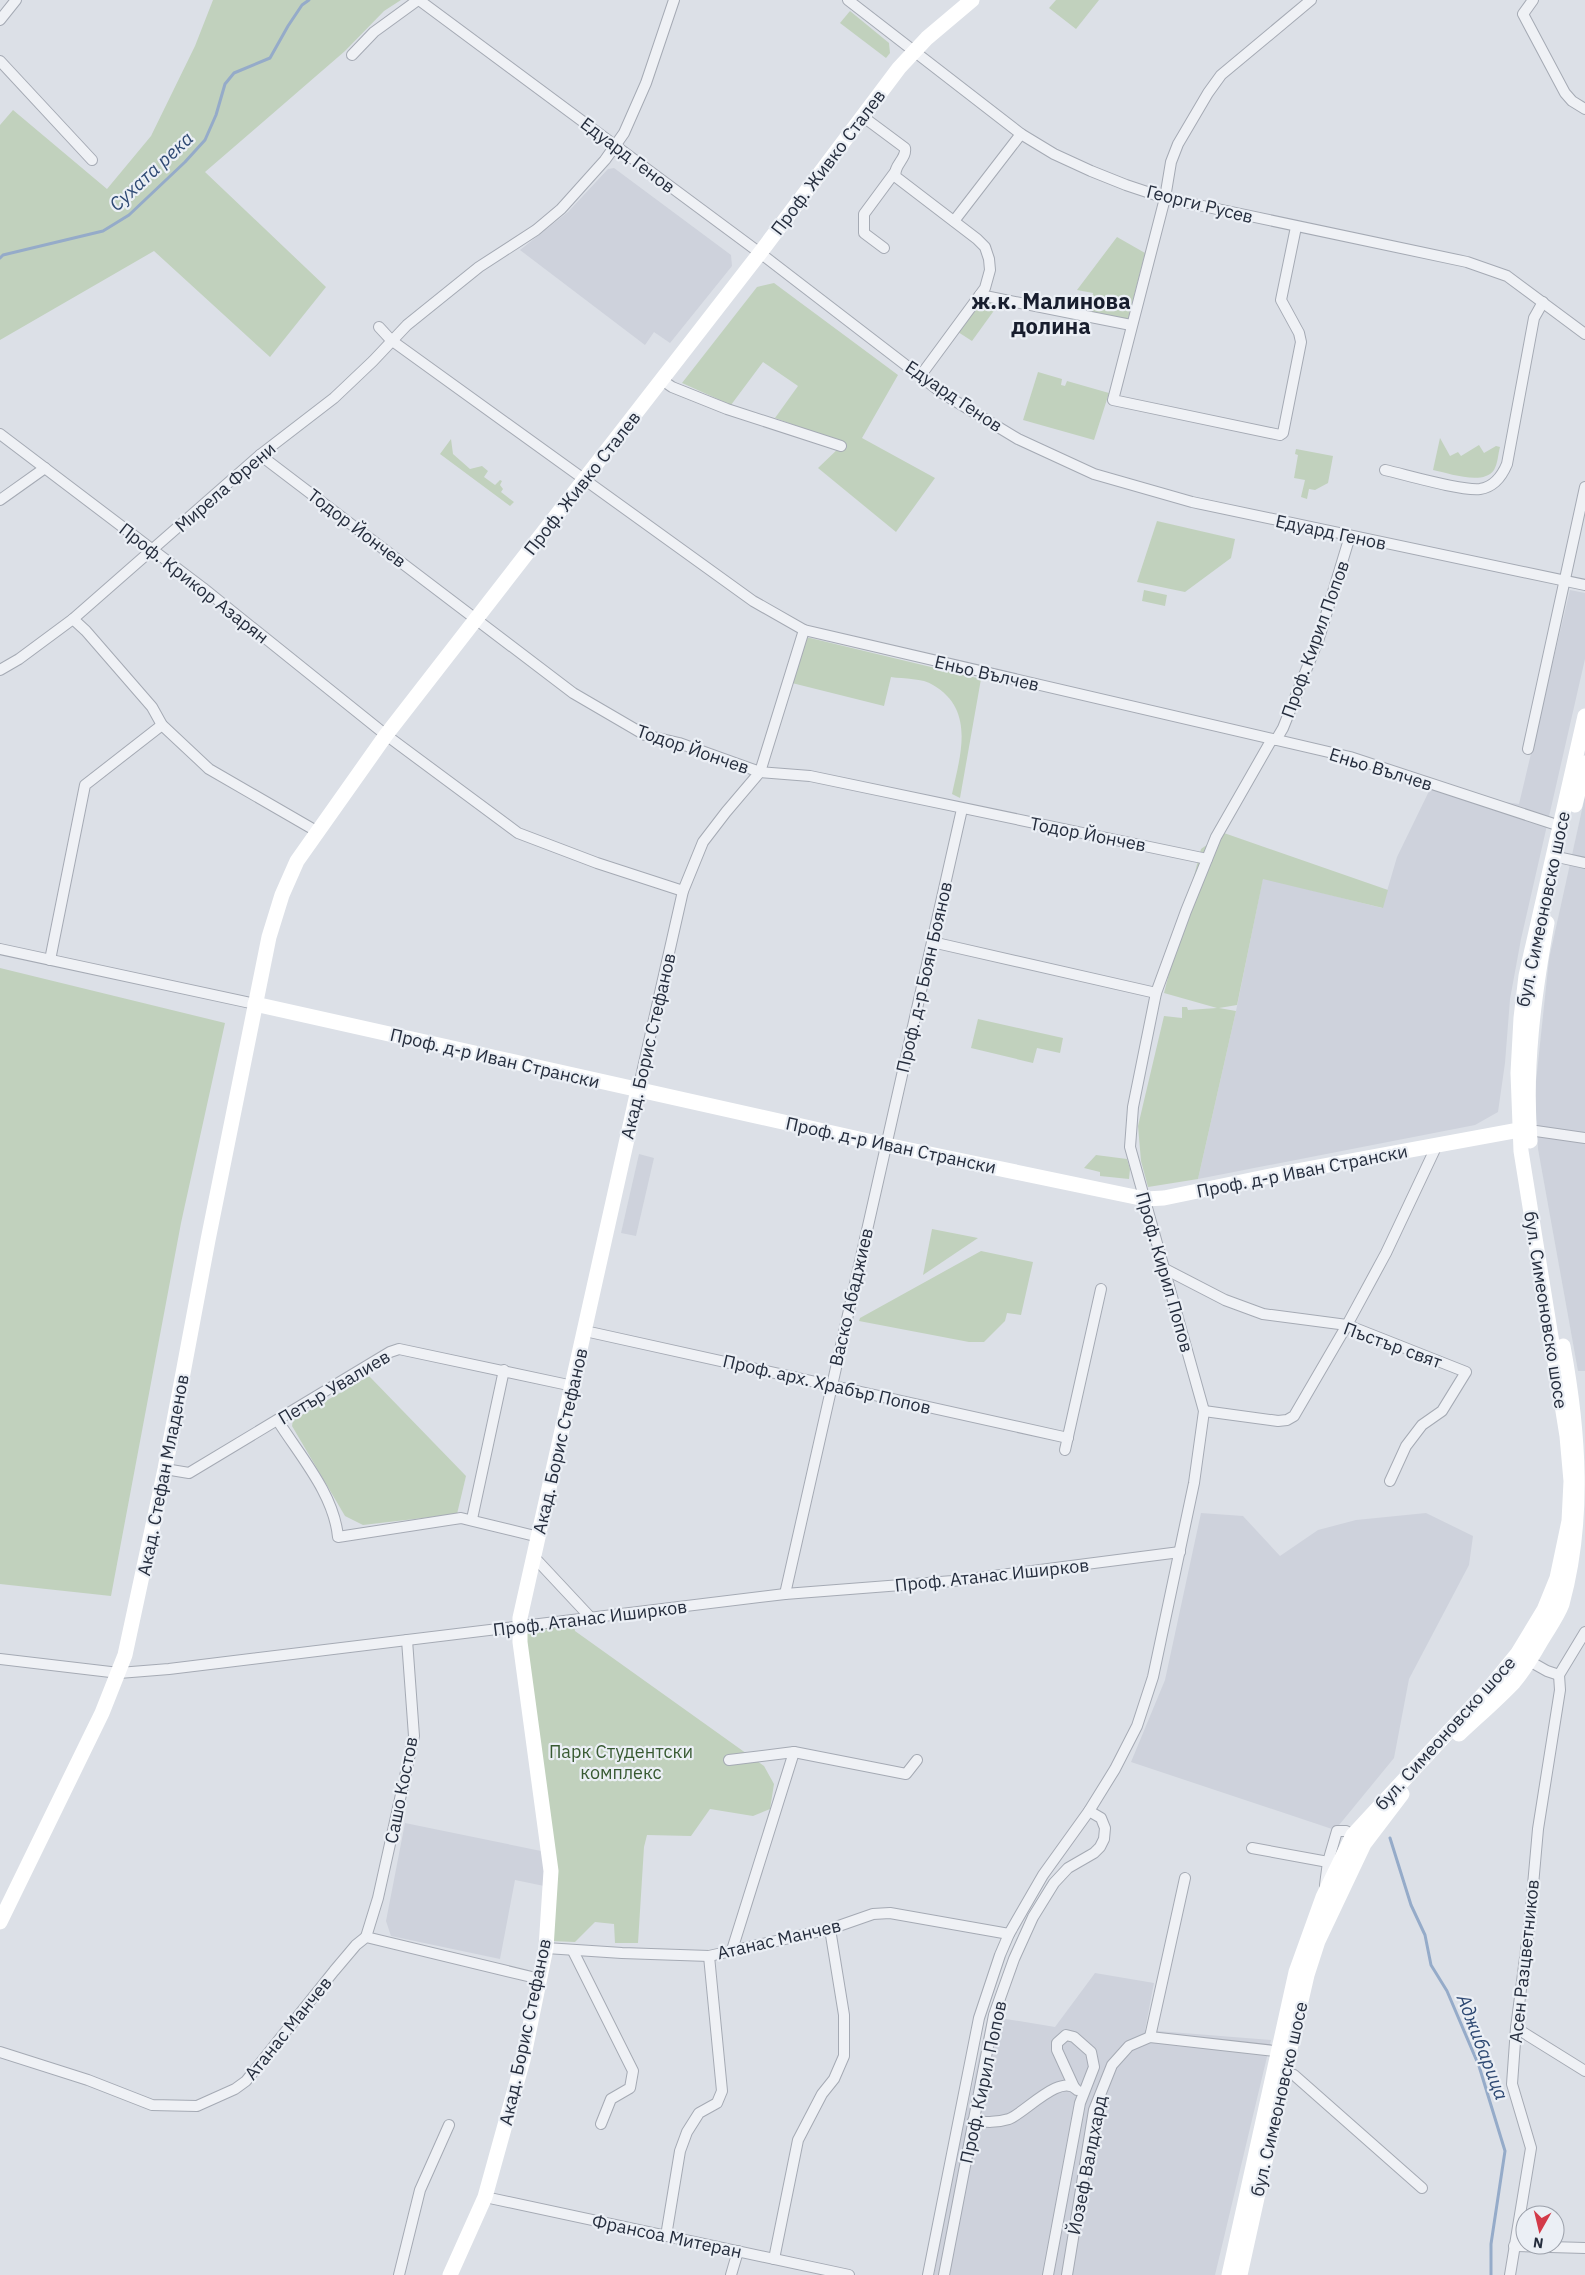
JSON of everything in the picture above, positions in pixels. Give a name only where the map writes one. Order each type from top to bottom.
[{"type":"street","points":[[0,20],[16,0]]},
{"type":"street","points":[[352,54],[374,32],[419,0]]},
{"type":"street","name":"Едуард Генов","points":[[419,0],[760,253],[964,408],[1018,439],[1094,474],[1192,502],[1585,585]]},
{"type":"street","points":[[616,146],[624,133],[646,83],[674,0]]},
{"type":"street","name":"Георги Русев","points":[[848,0],[1021,134],[1054,154],[1091,171],[1126,186],[1165,198],[1467,262],[1507,276],[1585,334]]},
{"type":"street","name":"Проф. Живко Сталев","points":[[255,1004],[269,937],[282,895],[297,861],[386,735],[760,253],[862,116],[914,52],[972,0]]},
{"type":"street","points":[[1533,0],[1523,14],[1565,93],[1572,101],[1585,109]]},
{"type":"street","points":[[1296,227],[1281,300],[1299,333],[1301,342],[1283,433],[1280,435],[1113,400],[1131,324],[1165,198],[1171,162],[1178,144],[1213,84],[1221,74],[1308,1]]},
{"type":"street","points":[[0,61],[92,160]]},
{"type":"street","points":[[862,116],[905,148],[905,153],[895,172],[864,214],[864,233],[884,248]]},
{"type":"street","points":[[954,221],[1021,134]]},
{"type":"street","name":"Мирела Френи","points":[[0,670],[19,660],[73,619],[260,455],[334,398],[373,361],[407,324],[479,267],[536,230],[561,209],[616,146]]},
{"type":"street","points":[[895,172],[896,177],[985,247],[990,270],[985,288],[921,375]]},
{"type":"street","points":[[980,295],[1131,324]]},
{"type":"street","points":[[1385,470],[1466,488],[1480,489],[1493,484],[1502,476],[1507,464],[1534,318],[1543,302]]},
{"type":"street","name":"Еньо Вълчев","points":[[379,327],[391,340],[584,480],[754,601],[804,630],[1350,757],[1560,826]]},
{"type":"street","points":[[662,380],[672,387],[727,409],[841,446]]},
{"type":"street","name":"Проф. Крикор Азарян","points":[[0,434],[152,549],[386,735],[518,833],[596,863],[683,891]]},
{"type":"street","name":"Тодор Йончев","points":[[260,455],[477,618],[573,693],[645,736],[679,743],[760,772],[810,776],[1207,859]]},
{"type":"street","points":[[0,500],[45,468]]},
{"type":"street","points":[[1528,749],[1585,487]]},
{"type":"street","name":"Проф. Кирил Попов","points":[[928,2275],[979,2018],[1009,1934],[1043,1875],[1115,1769],[1137,1726],[1153,1677],[1194,1483],[1204,1411],[1130,1147],[1133,1107],[1156,993],[1222,823],[1274,739],[1283,728],[1319,638],[1350,536]]},
{"type":"street","points":[[73,619],[86,630],[152,707],[162,724],[209,769],[318,832]]},
{"type":"street","name":"Акад. Борис Стефанов","points":[[450,2275],[485,2197],[523,2060],[546,1948],[551,1871],[520,1642],[520,1627],[534,1557],[683,891],[704,842],[726,812],[760,772],[804,630]]},
{"type":"street","name":"бул. Симеоновско шосе","points":[[1240,2275],[1283,2052],[1296,1972],[1323,1897],[1358,1839],[1409,1785],[1514,1681],[1523,1657],[1556,1616],[1570,1582],[1582,1517],[1583,1479],[1579,1434],[1524,1130],[1534,1000],[1557,857],[1560,826],[1585,716]]},
{"type":"street","points":[[50,960],[85,785],[162,724]]},
{"type":"street","name":"бул. Симеоновско шосе","points":[[1557,857],[1585,763]]},
{"type":"street","name":"Проф. д-р Боян Боянов","points":[[886,1145],[962,809]]},
{"type":"street","points":[[1557,857],[1585,862]]},
{"type":"street","points":[[932,942],[1156,993]]},
{"type":"street","points":[[0,950],[255,1004]]},
{"type":"street","name":"Проф. д-р Иван Странски","points":[[255,1004],[886,1145],[1144,1198],[1164,1198],[1280,1174],[1524,1130]]},
{"type":"street","name":"Акад. Стефан Младенов","points":[[0,1922],[102,1713],[125,1655],[166,1469],[208,1240],[255,1004]]},
{"type":"street","points":[[1524,1130],[1585,1138]]},
{"type":"street","name":"Васко Абаджиев","points":[[785,1594],[830,1385],[886,1145]]},
{"type":"street","points":[[1204,1411],[1287,1420],[1300,1408],[1386,1253],[1437,1145]]},
{"type":"street","name":"Пъстър свят","points":[[1165,1269],[1225,1300],[1263,1314],[1347,1325],[1466,1372],[1442,1411],[1422,1425],[1406,1446],[1390,1481]]},
{"type":"street","points":[[1065,1450],[1101,1289]]},
{"type":"street","name":"Проф. арх. Храбър Попов","points":[[585,1331],[1068,1438]]},
{"type":"street","name":"Петър Увалиев","points":[[166,1469],[189,1472],[390,1352],[399,1349],[573,1386]]},
{"type":"street","points":[[472,1519],[504,1370]]},
{"type":"street","points":[[278,1420],[319,1484],[337,1523],[338,1537],[461,1518],[472,1519],[539,1537]]},
{"type":"street","name":"Проф. Атанас Иширков","points":[[0,1659],[119,1673],[520,1627],[785,1594],[953,1581],[1180,1552]]},
{"type":"street","points":[[534,1557],[591,1618]]},
{"type":"street","name":"Асен Разцветников","points":[[1510,2275],[1531,2148],[1512,2084],[1516,2028],[1538,1829],[1560,1690],[1559,1675],[1585,1632]]},
{"type":"street","name":"Сашо Костов","points":[[366,1937],[380,1889],[414,1736],[407,1640]]},
{"type":"street","points":[[1523,1657],[1547,1671],[1559,1675]]},
{"type":"street","points":[[729,1760],[794,1752],[906,1774],[917,1760]]},
{"type":"street","points":[[732,1950],[794,1752]]},
{"type":"street","name":"Проф. Кирил Попов","points":[[944,2275],[994,2015],[1014,1959],[1033,1917],[1058,1879],[1068,1868],[1094,1853],[1100,1847],[1104,1838],[1105,1828],[1101,1818],[1088,1811]]},
{"type":"street","name":"бул. Симеоновско шосе","points":[[1323,1897],[1328,1862],[1337,1831],[1346,1831],[1358,1839]]},
{"type":"street","name":"бул. Симеоновско шосе","points":[[1283,2052],[1318,1941],[1358,1839]]},
{"type":"street","points":[[1252,1848],[1328,1862]]},
{"type":"street","points":[[1185,1878],[1150,2037],[1283,2052]]},
{"type":"street","name":"Атанас Манчев","points":[[546,1948],[573,1951],[709,1956],[830,1929],[873,1914],[890,1913],[1009,1934]]},
{"type":"street","points":[[774,2259],[785,2195],[798,2140],[822,2094],[834,2079],[844,2056],[844,2014],[830,1929]]},
{"type":"street","points":[[366,1937],[540,1979]]},
{"type":"street","name":"Атанас Манчев","points":[[0,2052],[88,2080],[152,2105],[197,2106],[235,2089],[246,2081],[334,1971],[356,1945],[366,1937]]},
{"type":"street","points":[[573,1951],[633,2072],[630,2088],[611,2099],[601,2124]]},
{"type":"street","points":[[666,2236],[680,2151],[687,2132],[699,2113],[717,2103],[722,2091],[709,1956]]},
{"type":"street","points":[[1516,2028],[1585,2071]]},
{"type":"street","points":[[1048,2275],[1080,2103],[1094,2067],[1091,2052],[1074,2037],[1066,2036],[1059,2039],[1057,2050],[1079,2095],[1080,2103]]},
{"type":"street","name":"Йозеф Валдхард","points":[[1067,2275],[1093,2119],[1100,2094],[1112,2065],[1129,2046],[1150,2037]]},
{"type":"street","points":[[1279,2072],[1294,2075],[1422,2188]]},
{"type":"street","name":"бул. Симеоновско шосе","points":[[1229,2275],[1279,2072]]},
{"type":"street","points":[[973,2121],[995,2123],[1011,2118],[1058,2086],[1063,2084],[1074,2087]]},
{"type":"street","points":[[399,2275],[420,2190],[449,2125]]},
{"type":"street","name":"Франсоа Митеран","points":[[485,2197],[849,2275]]},
{"type":"street","points":[[1514,2246],[1585,2248]]},
{"type":"street","points":[[731,2275],[738,2251]]},
{"type":"shaded area","points":[[614,168],[731,255],[732,266],[670,343],[654,332],[645,345],[520,250],[568,212],[608,169]]},
{"type":"shaded area","points":[[1570,590],[1585,593],[1585,659],[1521,939],[1510,999],[1505,1063],[1498,1112],[1475,1125],[1198,1179],[1236,1011],[1263,878],[1382,908],[1397,857],[1432,785],[1469,797],[1519,804]]},
{"type":"shaded area","points":[[1585,796],[1585,1371],[1578,1371],[1538,1149],[1535,1091],[1549,959]]},
{"type":"shaded area","points":[[639,1154],[654,1158],[636,1236],[621,1233]]},
{"type":"shaded area","points":[[1201,1513],[1243,1516],[1280,1556],[1318,1530],[1356,1520],[1426,1513],[1473,1536],[1469,1565],[1409,1679],[1394,1758],[1335,1830],[1131,1762],[1165,1680]]},
{"type":"shaded area","points":[[405,1823],[546,1852],[549,1887],[515,1880],[500,1959],[391,1936],[386,1921]]},
{"type":"shaded area","points":[[1095,1973],[1154,1983],[1145,2030],[1271,2040],[1215,2275],[934,2275],[953,2172],[988,2016],[1055,2027]]},
{"type":"green space","points":[[213,0],[401,0],[384,11],[345,51],[205,172],[326,287],[270,357],[154,251],[0,340],[0,125],[13,110],[107,189],[151,136],[195,46]]},
{"type":"green space","points":[[1056,0],[1099,0],[1076,29],[1049,8]]},
{"type":"green space","points":[[850,11],[889,43],[890,53],[886,58],[840,23]]},
{"type":"green space","points":[[1117,237],[1145,253],[1128,319],[1090,312],[1093,293],[1077,290]]},
{"type":"green space","points":[[774,283],[898,375],[862,438],[935,478],[896,532],[818,468],[841,446],[835,440],[775,418],[798,386],[763,362],[731,405],[682,383],[757,287]]},
{"type":"green space","points":[[980,302],[998,305],[972,341],[958,332]]},
{"type":"green space","points":[[1038,372],[1062,379],[1061,385],[1065,386],[1067,381],[1109,393],[1094,440],[1023,420]]},
{"type":"green space","points":[[1440,438],[1450,456],[1458,452],[1461,456],[1479,445],[1484,453],[1496,446],[1500,447],[1494,470],[1489,475],[1474,478],[1433,470]]},
{"type":"green space","points":[[451,439],[453,454],[470,469],[482,466],[488,471],[484,477],[495,485],[500,480],[502,481],[500,485],[503,489],[501,492],[514,502],[510,506],[440,454]]},
{"type":"green space","points":[[1296,449],[1333,456],[1328,483],[1315,490],[1309,489],[1307,499],[1301,497],[1305,480],[1294,478],[1298,455],[1295,454]]},
{"type":"green space","points":[[1157,521],[1235,539],[1231,558],[1185,592],[1137,582]]},
{"type":"green space","points":[[1144,590],[1167,595],[1165,606],[1142,601]]},
{"type":"green space","points":[[806,637],[981,679],[960,798],[952,794],[961,749],[960,720],[955,707],[946,695],[924,681],[891,677],[884,706],[792,683]]},
{"type":"green space","points":[[1224,833],[1388,890],[1383,908],[1263,879],[1237,1005],[1219,1008],[1236,1011],[1198,1179],[1148,1187],[1141,1161],[1138,1126],[1164,1016],[1182,1018],[1182,1007],[1187,1007],[1188,1010],[1217,1008],[1164,993],[1201,849]]},
{"type":"green space","points":[[0,968],[225,1023],[181,1223],[111,1596],[0,1584]]},
{"type":"green space","points":[[978,1019],[1063,1038],[1060,1053],[1037,1048],[1033,1063],[971,1048]]},
{"type":"green space","points":[[1096,1155],[1127,1159],[1130,1169],[1129,1179],[1100,1176],[1100,1172],[1084,1168]]},
{"type":"green space","points":[[932,1229],[978,1238],[923,1275]]},
{"type":"green space","points":[[981,1251],[1033,1262],[1021,1315],[1007,1313],[1005,1321],[984,1342],[969,1342],[859,1321],[860,1318]]},
{"type":"green space","points":[[369,1376],[466,1476],[457,1514],[363,1525],[345,1516],[292,1426],[293,1420]]},
{"type":"green space","name":"Парк Студентски комплекс","points":[[573,1620],[575,1631],[764,1766],[774,1784],[770,1809],[753,1816],[710,1809],[691,1836],[647,1835],[644,1847],[638,1943],[615,1943],[614,1924],[595,1922],[575,1942],[551,1941],[526,1635],[530,1630]]},
{"type":"waterway","name":"Сухата река","points":[[0,258],[3,255],[103,231],[129,215],[185,162],[205,140],[216,115],[225,84],[234,73],[270,58],[302,5],[309,0]]},
{"type":"waterway","name":"Аджибарица","points":[[1390,1838],[1411,1905],[1425,1935],[1431,1965],[1447,1991],[1479,2066],[1505,2151],[1491,2244],[1491,2275]]},
{"type":"district","name":"ж.к. Малинова долина","points":[[1051,312]]}]
